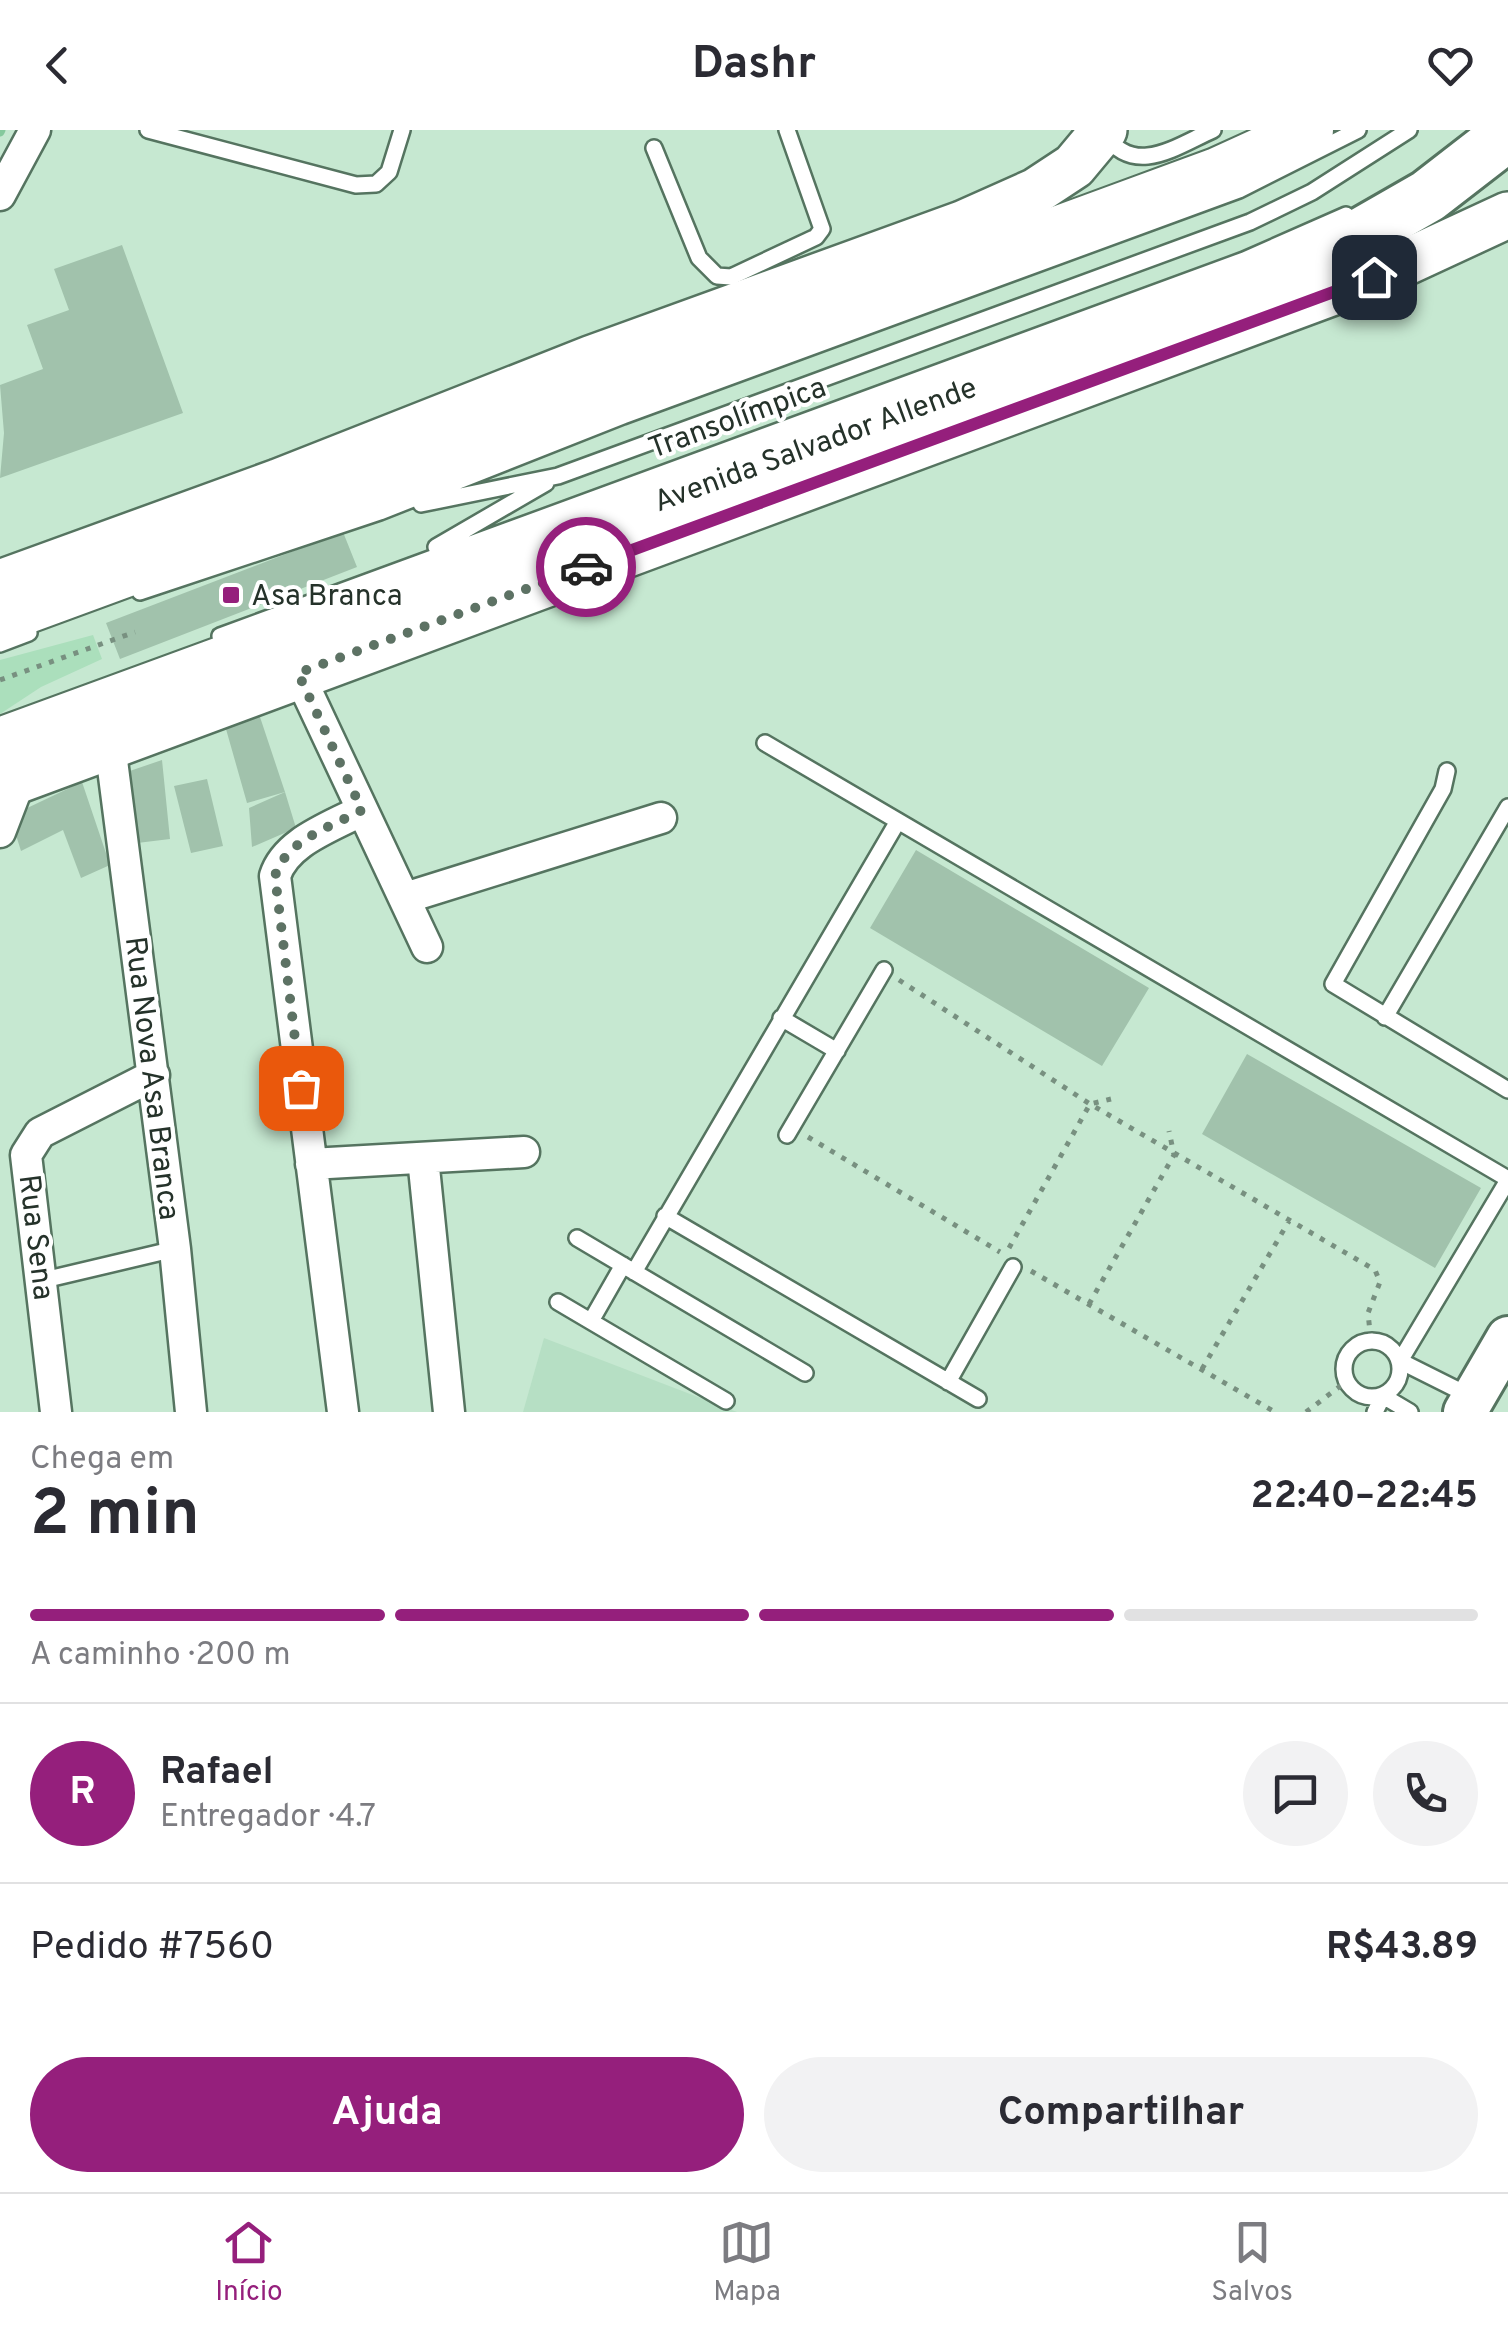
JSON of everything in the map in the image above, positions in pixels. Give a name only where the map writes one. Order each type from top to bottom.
[{"type":"highway","points":[[0,619],[1217,172],[1300,134]]},
{"type":"highway","points":[[1357,223],[1428,196],[1508,134]]},
{"type":"highway","name":"Avenida Salvador Allende","points":[[6,770],[1237,289],[1357,223]]},
{"type":"main road","points":[[0,582],[278,482],[590,359],[962,224],[1036,191],[1074,166],[1103,131]]},
{"type":"main road","name":"Avenida Salvador Allende","points":[[6,770],[110,745],[1374,277],[1508,214]]},
{"type":"main road","points":[[1469,1405],[1506,1342]]},
{"type":"street","points":[[0,195],[35,130]]},
{"type":"street","points":[[298,673],[427,947]]},
{"type":"street","name":"Rua Nova Asa Branca","points":[[110,745],[154,1075],[191,1412]]},
{"type":"street","points":[[0,832],[6,770]]},
{"type":"street","points":[[343,1412],[275,876],[280,860],[292,848],[362,810]]},
{"type":"street","points":[[405,898],[661,818]]},
{"type":"street","name":"Rua Sena","points":[[56,1412],[44,1280],[26,1155],[40,1134],[154,1075]]},
{"type":"street","points":[[311,1164],[524,1152]]},
{"type":"street","points":[[422,1158],[448,1412]]},
{"type":"lane","points":[[148,130],[356,185],[376,184],[389,172],[402,130]]},
{"type":"lane","points":[[654,148],[698,258],[717,276],[731,277],[816,237],[822,229],[787,130]]},
{"type":"lane","points":[[1103,131],[1114,149],[1131,159],[1144,159],[1214,130]]},
{"type":"lane","name":"Transolímpica","points":[[123,598],[380,512],[623,416],[1239,190],[1358,130]]},
{"type":"lane","points":[[380,512],[558,476],[1250,222],[1312,192],[1409,130]]},
{"type":"lane","name":"Transolímpica","points":[[196,646],[399,568],[1244,260],[1357,223]]},
{"type":"lane","points":[[399,568],[558,476]]},
{"type":"lane","points":[[0,644],[53,624]]},
{"type":"lane","points":[[765,743],[1508,1179],[1400,1361],[1398,1382],[1374,1412]]},
{"type":"lane","points":[[1447,771],[1444,789],[1334,977],[1338,988],[1508,1090]]},
{"type":"lane","points":[[1385,1016],[1508,807]]},
{"type":"lane","points":[[591,1322],[665,1216],[898,821]]},
{"type":"lane","points":[[787,1136],[884,970]]},
{"type":"lane","points":[[782,1018],[836,1050]]},
{"type":"lane","points":[[665,1216],[978,1399]]},
{"type":"lane","points":[[577,1238],[805,1373]]},
{"type":"lane","points":[[44,1280],[175,1249]]},
{"type":"lane","points":[[948,1382],[1009,1261]]},
{"type":"lane","points":[[558,1302],[726,1401]]},
{"type":"lane","points":[[1410,1412],[1383,1396],[1359,1394],[1347,1380],[1344,1362],[1350,1352],[1371,1341],[1384,1343],[1400,1361],[1469,1405]]},
{"type":"path","points":[[0,680],[135,632]]},
{"type":"path","points":[[884,970],[1090,1104],[1375,1270],[1380,1282],[1368,1313],[1371,1341]]},
{"type":"path","points":[[1009,1261],[1090,1104],[1112,1099]]},
{"type":"path","points":[[1090,1304],[1174,1154],[1169,1131]]},
{"type":"path","points":[[1202,1369],[1288,1221]]},
{"type":"path","points":[[1306,1412],[1347,1380]]},
{"type":"shaded area","points":[[93,635],[102,659],[41,687],[0,714],[0,660]]},
{"type":"shaded area","points":[[544,1338],[737,1412],[523,1412]]},
{"type":"building","points":[[122,245],[183,413],[0,478],[4,433],[0,385],[43,369],[27,325],[69,310],[54,269]]},
{"type":"building","name":"Asa Branca","points":[[343,532],[357,567],[120,659],[106,623]]},
{"type":"building","points":[[258,711],[285,792],[247,803],[224,722]]},
{"type":"building","points":[[162,760],[170,839],[129,844],[118,775]]},
{"type":"building","points":[[207,779],[223,846],[191,853],[174,786]]},
{"type":"building","points":[[82,782],[110,865],[81,878],[63,830],[21,851],[15,832],[23,810]]},
{"type":"building","points":[[285,792],[296,828],[252,847],[249,808]]},
{"type":"building","points":[[916,850],[1149,988],[1102,1066],[870,928]]},
{"type":"building","points":[[1247,1054],[1481,1188],[1435,1268],[1202,1134]]},
{"type":"way so far","points":[[301,1088],[275,876],[280,860],[292,848],[362,810],[298,673],[586,567]]},
{"type":"place","name":"Asa Branca","points":[[231,595]]},
{"type":"route","points":[[586,567],[1374,277]]}]
